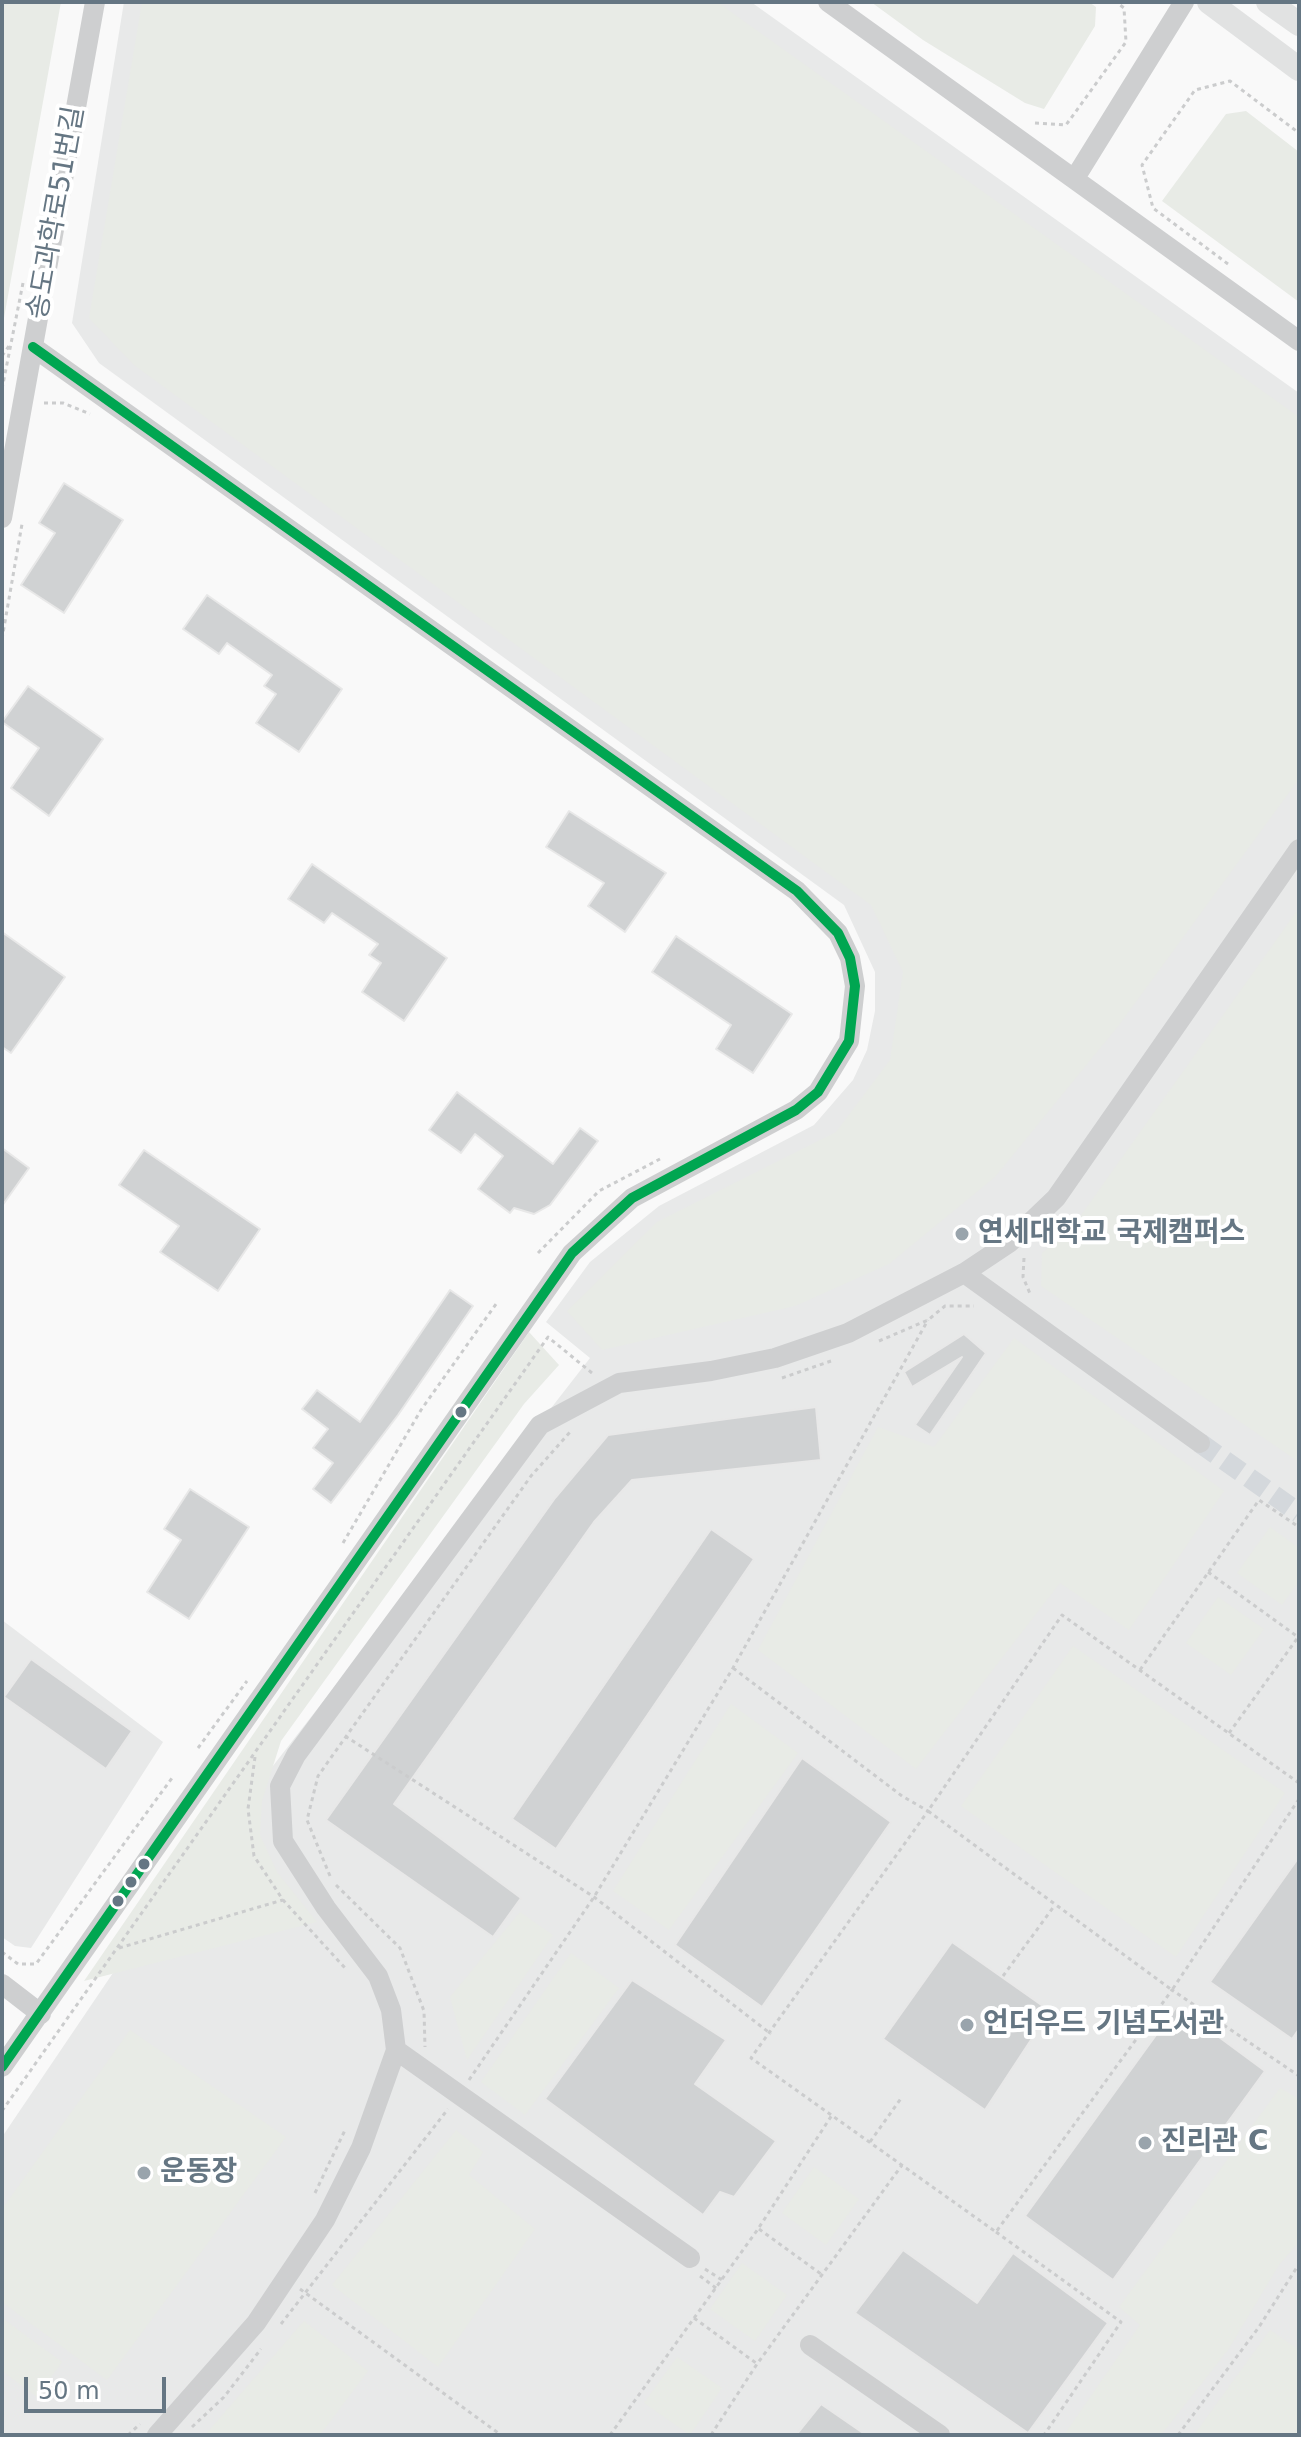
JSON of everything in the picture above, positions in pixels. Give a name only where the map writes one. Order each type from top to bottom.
[{"type":"main road","points":[[1209,2],[1299,69]]},
{"type":"main road","points":[[1268,2],[1299,24]]},
{"type":"street","name":"송도과학로51번길","points":[[2,518],[95,2]]},
{"type":"street","points":[[828,2],[1299,341]]},
{"type":"street","points":[[1075,178],[1184,2]]},
{"type":"street","points":[[2,2067],[572,1253],[632,1198],[796,1110],[818,1092],[836,1069],[849,1041],[855,986],[850,958],[838,933],[797,891],[33,347]]},
{"type":"street","points":[[152,2426],[205,2383],[288,2279],[325,2220],[361,2148],[396,2050],[391,2010],[378,1976],[326,1908],[283,1841],[280,1786],[296,1755],[540,1425],[586,1397],[619,1383],[711,1371],[775,1358],[848,1333],[964,1273],[1009,1243],[1056,1198],[1299,849]]},
{"type":"street","points":[[964,1273],[1200,1443]]},
{"type":"street","points":[[2,1984],[41,2014]]},
{"type":"street","points":[[396,2050],[690,2258]]},
{"type":"street","points":[[810,2345],[940,2435]]},
{"type":"path","points":[[1035,123],[1066,125],[1126,42],[1124,8],[1116,2]]},
{"type":"path","points":[[1230,265],[1153,208],[1142,165],[1195,90],[1230,81],[1299,133]]},
{"type":"path","points":[[2,356],[11,343]]},
{"type":"path","points":[[44,403],[63,403],[102,422]]},
{"type":"path","points":[[2,639],[24,513]]},
{"type":"path","points":[[538,1253],[599,1191],[667,1155]]},
{"type":"path","points":[[1027,1248],[1023,1277],[1032,1298]]},
{"type":"path","points":[[336,1555],[421,1410],[496,1304]]},
{"type":"path","points":[[305,2293],[458,2095],[594,1897],[733,1668],[928,1320]]},
{"type":"path","points":[[2,2111],[548,1337],[591,1374],[604,1371]]},
{"type":"path","points":[[332,1881],[307,1820],[318,1776],[531,1476],[559,1443]]},
{"type":"path","points":[[1140,1670],[1259,1500],[1299,1527]]},
{"type":"path","points":[[1208,1572],[1299,1636],[1229,1733]]},
{"type":"path","points":[[1044,2435],[1121,2322],[751,2058],[928,1811],[1062,1615],[1299,1783]]},
{"type":"path","points":[[733,1668],[902,1796],[928,1811],[1172,1990],[1299,2076]]},
{"type":"path","points":[[198,1748],[254,1671]]},
{"type":"path","points":[[345,1736],[594,1897],[771,2034]]},
{"type":"path","points":[[256,1754],[248,1809],[254,1856],[283,1900],[349,1973]]},
{"type":"path","points":[[2,1952],[18,1964],[36,1964],[172,1778]]},
{"type":"path","points":[[996,2232],[1172,1990],[1299,1799]]},
{"type":"path","points":[[119,1948],[283,1900]]},
{"type":"path","points":[[1003,1976],[1055,1904]]},
{"type":"path","points":[[870,2142],[902,2097]]},
{"type":"path","points":[[610,2435],[758,2229],[832,2115]]},
{"type":"path","points":[[313,2196],[345,2128]]},
{"type":"path","points":[[711,2435],[757,2364],[902,2165]]},
{"type":"path","points":[[758,2229],[821,2274]]},
{"type":"path","points":[[1178,2435],[1259,2327],[1299,2264]]},
{"type":"path","points":[[288,2279],[501,2435]]},
{"type":"path","points":[[694,2318],[757,2364]]},
{"type":"path","points":[[128,2435],[152,2426]]},
{"type":"path","points":[[614,2429],[622,2435]]},
{"type":"shaded area","points":[[2,2],[61,2],[2,329]]},
{"type":"shaded area","name":"연세대학교 국제캠퍼스","points":[[124,2],[751,2],[1299,393],[1299,2435],[2,2435],[2,2137],[119,1964],[590,1358],[546,1322],[590,1262],[659,1206],[814,1125],[853,1080],[867,1050],[875,1011],[875,972],[844,905],[99,363],[72,323]]},
{"type":"shaded area","points":[[142,2],[717,2],[1299,417],[1299,779],[1119,1025],[995,1177],[889,1264],[795,1306],[602,1350],[567,1311],[657,1222],[836,1132],[890,1060],[903,972],[871,905],[134,365],[89,318]]},
{"type":"shaded area","points":[[871,2],[1089,2],[1096,7],[1095,26],[1044,109],[1025,103],[923,40]]},
{"type":"shaded area","points":[[1246,111],[1299,152],[1299,302],[1162,201],[1226,114]]},
{"type":"shaded area","points":[[1299,908],[1299,1462],[1041,1286],[1042,1253],[1077,1221]]},
{"type":"shaded area","points":[[529,1332],[559,1365],[524,1404],[281,1741],[262,1801],[260,1835],[277,1872],[317,1922],[84,1981]]},
{"type":"shaded area","points":[[1014,1338],[1224,1491],[1129,1630],[1060,1583],[916,1769],[758,1650],[878,1427],[934,1447]]},
{"type":"shaded area","points":[[1270,1527],[1299,1548],[1299,1581],[1282,1605],[1237,1573]]},
{"type":"shaded area","points":[[1218,1597],[1264,1629],[1231,1675],[1186,1643]]},
{"type":"shaded area","points":[[2,1620],[163,1742],[31,1948],[15,1946],[2,1937]]},
{"type":"shaded area","points":[[1073,1646],[1285,1793],[1176,1957],[961,1806]]},
{"type":"shaded area","points":[[731,1704],[798,1753],[669,1930],[613,1891]]},
{"type":"shaded area","points":[[520,1912],[553,1935],[467,2060],[450,1997]]},
{"type":"shaded area","points":[[571,1953],[619,1988],[525,2115],[481,2082]]},
{"type":"shaded area","name":"운동장","points":[[130,2030],[286,2137],[107,2380],[2,2302],[2,2209]]},
{"type":"shaded area","points":[[1280,2088],[1299,2099],[1299,2242],[1279,2265],[1228,2350],[1161,2435],[1064,2435],[1140,2325],[1119,2307]]},
{"type":"shaded area","points":[[456,2130],[483,2152],[469,2175],[535,2229],[438,2367],[332,2285]]},
{"type":"shaded area","points":[[814,2167],[859,2199],[826,2245],[782,2213]]},
{"type":"shaded area","points":[[742,2263],[787,2295],[755,2341],[710,2309]]},
{"type":"shaded area","points":[[2,2318],[62,2362],[37,2397],[2,2371]]},
{"type":"shaded area","points":[[304,2321],[368,2371],[320,2435],[205,2435]]},
{"type":"shaded area","points":[[1270,2330],[1299,2350],[1299,2435],[1194,2435]]},
{"type":"shaded area","points":[[677,2357],[722,2388],[690,2435],[644,2403]]},
{"type":"building","points":[[64,483],[123,520],[64,613],[21,585],[55,533],[39,523]]},
{"type":"building","points":[[207,595],[342,689],[299,752],[256,723],[276,694],[264,686],[272,675],[227,643],[219,654],[183,629]]},
{"type":"building","points":[[28,686],[103,739],[49,816],[11,788],[39,748],[2,722]]},
{"type":"building","points":[[569,811],[666,873],[625,932],[588,906],[604,883],[546,847]]},
{"type":"building","points":[[312,864],[447,958],[404,1021],[362,992],[381,963],[369,955],[378,944],[332,913],[324,923],[288,899]]},
{"type":"building","points":[[2,932],[65,977],[11,1053],[2,1047]]},
{"type":"building","points":[[676,936],[792,1014],[753,1073],[716,1049],[731,1025],[652,972]]},
{"type":"building","points":[[457,1092],[553,1164],[580,1128],[598,1141],[550,1205],[534,1214],[514,1208],[510,1213],[478,1189],[503,1156],[475,1134],[461,1153],[429,1130]]},
{"type":"building","points":[[2,1148],[29,1168],[2,1206]]},
{"type":"building","points":[[144,1150],[260,1229],[218,1291],[160,1252],[179,1226],[119,1185]]},
{"type":"building","points":[[450,1290],[473,1306],[398,1415],[331,1503],[313,1489],[333,1463],[313,1448],[328,1429],[302,1409],[317,1390],[360,1422]]},
{"type":"building","points":[[964,1334],[986,1353],[930,1435],[915,1425],[962,1357],[912,1387],[904,1372]]},
{"type":"building","points":[[816,1407],[821,1460],[632,1480],[594,1522],[394,1804],[521,1898],[493,1937],[326,1820],[555,1498],[608,1435]]},
{"type":"building","points":[[190,1489],[249,1527],[189,1619],[147,1592],[181,1540],[164,1529]]},
{"type":"building","points":[[711,1529],[754,1559],[556,1849],[512,1819]]},
{"type":"building","points":[[31,1659],[132,1731],[106,1769],[4,1697]]},
{"type":"building","points":[[802,1758],[891,1822],[762,2007],[675,1945]]},
{"type":"building","points":[[1299,1857],[1299,2029],[1292,2039],[1210,1982]]},
{"type":"building","name":"언더우드 기념도서관","points":[[952,1942],[1050,2011],[985,2110],[883,2039]]},
{"type":"building","points":[[632,1980],[726,2040],[695,2084],[776,2141],[734,2197],[720,2192],[703,2215],[545,2099]]},
{"type":"building","name":"진리관 C","points":[[1177,2006],[1265,2071],[1113,2280],[1025,2216]]},
{"type":"building","points":[[903,2250],[977,2303],[1013,2253],[1108,2323],[1028,2433],[855,2313]]},
{"type":"building","points":[[821,2404],[866,2435],[796,2435]]},
{"type":"tunnel","points":[[1200,1443],[1299,1513]]},
{"type":"transit line","points":[[2,2067],[572,1253],[632,1198],[796,1110],[818,1092],[849,1041],[855,986],[850,958],[838,933],[797,891],[33,347]]},
{"type":"place","name":"연세대학교 국제캠퍼스","points":[[962,1234]]},
{"type":"place","name":"언더우드 기념도서관","points":[[967,2025]]},
{"type":"place","name":"진리관 C","points":[[1145,2143]]},
{"type":"place","name":"운동장","points":[[144,2173]]}]
